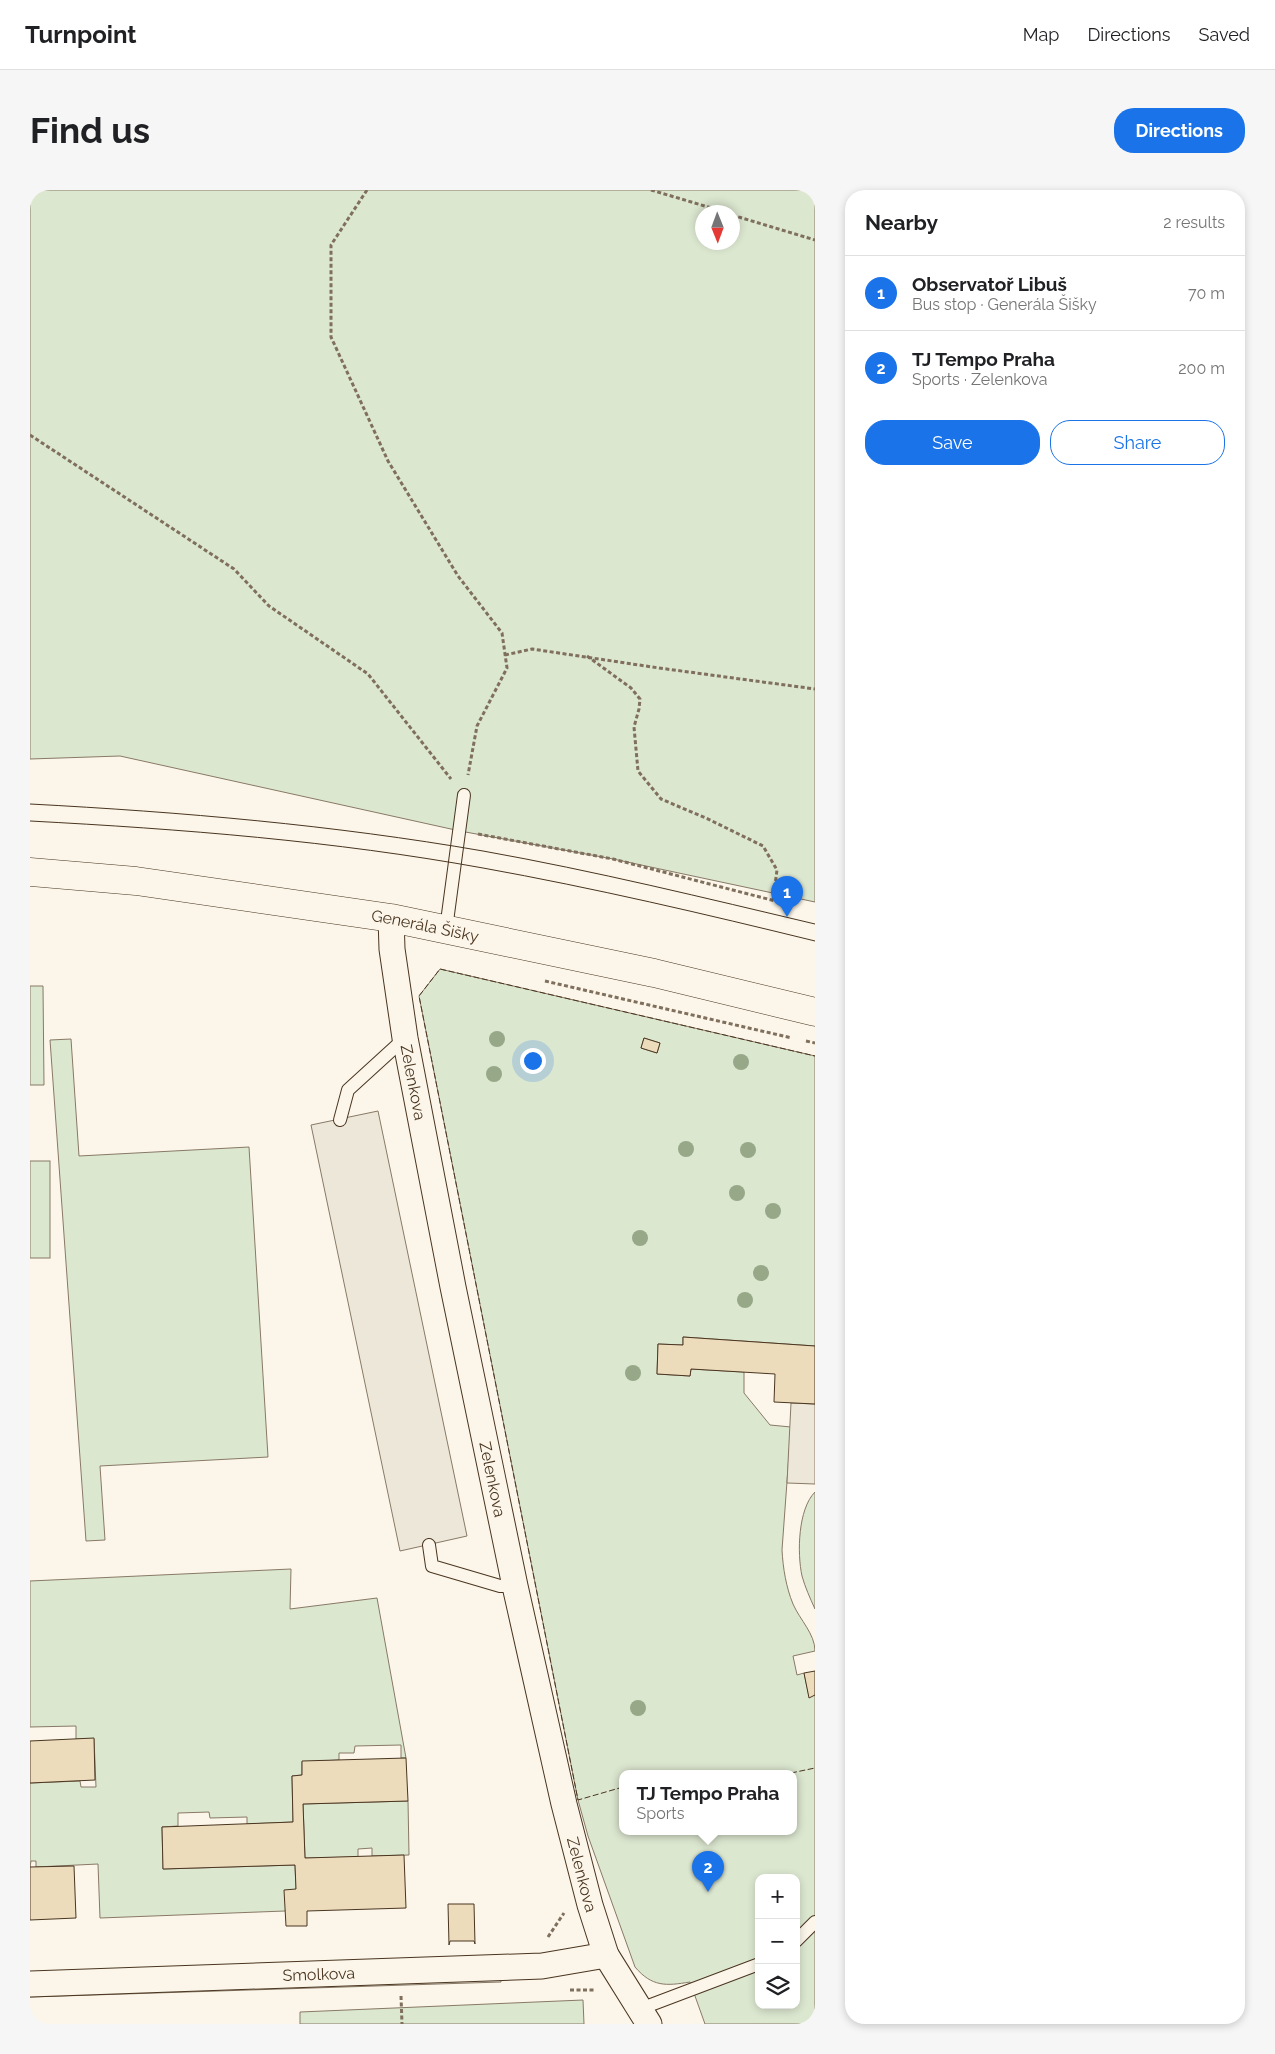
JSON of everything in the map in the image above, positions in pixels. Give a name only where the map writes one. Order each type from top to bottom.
[{"type":"main road","name":"Generála Šišky","points":[[30,872],[136,880],[391,918],[654,973],[815,1012]]},
{"type":"street","name":"Zelenkova","points":[[391,918],[392,949],[404,1038],[453,1287],[564,1804],[590,1905],[606,1955],[644,2016]]},
{"type":"street","name":"Smolkova","points":[[30,1984],[542,1966],[606,1955]]},
{"type":"lane","points":[[446,929],[464,795]]},
{"type":"lane","points":[[340,1120],[348,1090],[404,1038]]},
{"type":"lane","points":[[429,1544],[432,1566],[500,1586],[516,1586]]},
{"type":"lane","points":[[800,1937],[815,1922]]},
{"type":"lane","points":[[644,2016],[755,1966]]},
{"type":"path","points":[[367,190],[332,245],[331,337],[388,461],[458,576],[502,633],[507,668],[477,726],[472,755]]},
{"type":"path","points":[[651,190],[701,205]]},
{"type":"path","points":[[740,217],[815,240]]},
{"type":"path","points":[[30,435],[234,569],[270,606],[368,674],[464,795]]},
{"type":"path","points":[[505,655],[532,649],[815,689]]},
{"type":"path","points":[[587,656],[632,688],[640,699],[634,727],[638,771],[661,799],[708,819],[763,846],[777,870],[773,900]]},
{"type":"path","points":[[460,831],[614,859],[788,904]]},
{"type":"path","points":[[544,981],[796,1039]]},
{"type":"path","points":[[805,1041],[815,1043]]},
{"type":"path","points":[[542,1941],[550,1936],[567,1909]]},
{"type":"path","points":[[565,1990],[594,1990],[602,1993]]},
{"type":"path","points":[[400,1995],[402,2024]]},
{"type":"green space","points":[[30,190],[815,190],[815,902],[613,859],[460,831],[120,756],[30,759]]},
{"type":"green space","points":[[440,969],[815,1056],[815,1346],[683,1337],[683,1345],[658,1344],[657,1374],[690,1376],[691,1369],[744,1372],[744,1393],[770,1425],[791,1427],[782,1550],[783,1564],[791,1598],[813,1639],[815,1651],[793,1656],[797,1675],[804,1673],[809,1696],[815,1695],[815,2024],[705,2024],[690,1982],[660,1984],[641,1974],[635,1967],[588,1836],[578,1800],[419,996]],"holes":[[[644,1038],[660,1043],[657,1053],[641,1048]]]},
{"type":"green space","points":[[30,986],[43,986],[44,1085],[30,1085]]},
{"type":"green space","points":[[71,1039],[79,1156],[249,1147],[268,1457],[100,1466],[105,1540],[86,1541],[50,1040]]},
{"type":"green space","points":[[30,1161],[50,1161],[50,1258],[30,1258]]},
{"type":"green space","points":[[815,1492],[815,1609],[802,1576],[799,1544],[805,1509]]},
{"type":"green space","points":[[291,1569],[290,1609],[377,1598],[406,1758],[401,1758],[401,1745],[355,1746],[354,1753],[339,1753],[339,1760],[302,1762],[302,1775],[292,1776],[293,1822],[247,1824],[247,1817],[210,1818],[209,1812],[178,1813],[178,1826],[162,1827],[163,1869],[295,1865],[296,1889],[285,1911],[100,1918],[98,1864],[36,1867],[36,1861],[31,1861],[30,1867],[30,1783],[80,1781],[81,1787],[96,1787],[94,1739],[76,1739],[76,1726],[30,1727],[30,1581]]},
{"type":"green space","points":[[408,1801],[409,1855],[372,1856],[372,1848],[358,1849],[358,1857],[305,1858],[303,1804]]},
{"type":"green space","points":[[583,2000],[584,2024],[300,2024],[300,2012]]},
{"type":"shaded area","points":[[378,1111],[467,1536],[400,1551],[311,1125]]},
{"type":"shaded area","points":[[791,1403],[815,1404],[815,1484],[787,1483]]},
{"type":"shaded area","points":[[501,1974],[501,1982],[30,1997],[30,1989]]},
{"type":"building","points":[[644,1038],[660,1043],[657,1053],[641,1048]]},
{"type":"building","points":[[683,1337],[815,1346],[815,1404],[774,1402],[775,1374],[691,1369],[690,1376],[657,1374],[658,1344],[683,1345]]},
{"type":"building","points":[[815,1671],[815,1695],[809,1698],[804,1673]]},
{"type":"building","points":[[94,1738],[95,1780],[30,1783],[30,1741]]},
{"type":"building","points":[[406,1758],[408,1801],[303,1804],[305,1858],[404,1855],[406,1908],[307,1911],[307,1926],[286,1926],[284,1890],[296,1889],[295,1865],[163,1869],[162,1827],[293,1822],[292,1776],[302,1775],[302,1761]]},
{"type":"building","points":[[74,1866],[76,1918],[30,1920],[30,1867]]},
{"type":"building","points":[[448,1904],[474,1904],[475,1944],[474,1941],[450,1941],[449,1945]]},
{"type":"tram line","points":[[30,804],[144,811],[257,821],[427,842],[567,867],[815,924]]},
{"type":"tram line","points":[[30,821],[201,832],[371,850],[483,868],[608,893],[815,941]]},
{"type":"fence","points":[[619,1788],[578,1800],[419,996],[440,969],[815,1056]]},
{"type":"fence","points":[[797,1772],[815,1768]]},
{"type":"place","name":"Observatoř Libuš","points":[[787,917]]},
{"type":"place","name":"TJ Tempo Praha","points":[[708,1892]]}]
